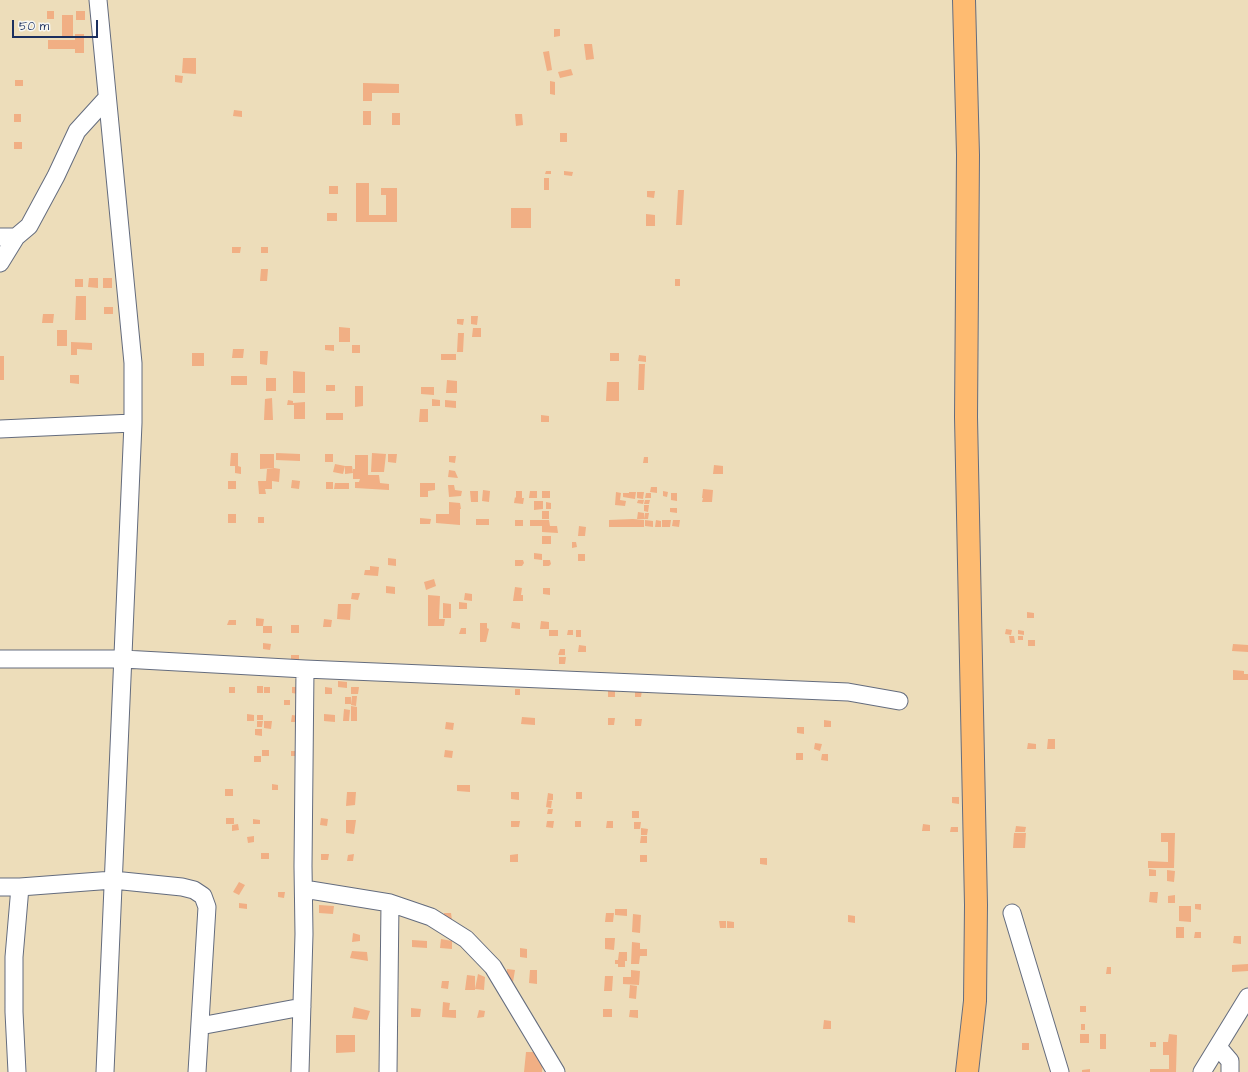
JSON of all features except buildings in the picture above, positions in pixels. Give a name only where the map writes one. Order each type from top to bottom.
[{"type":"main road","points":[[964,0],[968,156],[966,417],[976,905],[975,1001],[967,1072]]},
{"type":"street","points":[[98,0],[133,363],[134,423],[105,1072]]},
{"type":"street","points":[[0,263],[8,237],[29,226],[56,176],[77,131],[107,98]]},
{"type":"street","points":[[0,429],[134,423]]},
{"type":"street","points":[[0,659],[123,659],[305,669],[848,692],[899,701]]},
{"type":"street","points":[[300,1072],[304,934],[305,669]]},
{"type":"street","points":[[0,887],[20,887],[113,880],[182,887],[194,890],[203,896],[207,907],[198,1072]]},
{"type":"street","points":[[17,1072],[7,993],[14,956],[20,887]]},
{"type":"street","points":[[304,889],[390,903],[431,917],[466,938],[493,967],[556,1072]]},
{"type":"street","points":[[388,1072],[390,903]]},
{"type":"street","points":[[1012,913],[1060,1072]]},
{"type":"street","points":[[1202,1072],[1248,997]]},
{"type":"street","points":[[200,1026],[302,1007]]},
{"type":"street","points":[[1218,1047],[1230,1061],[1230,1072]]}]
